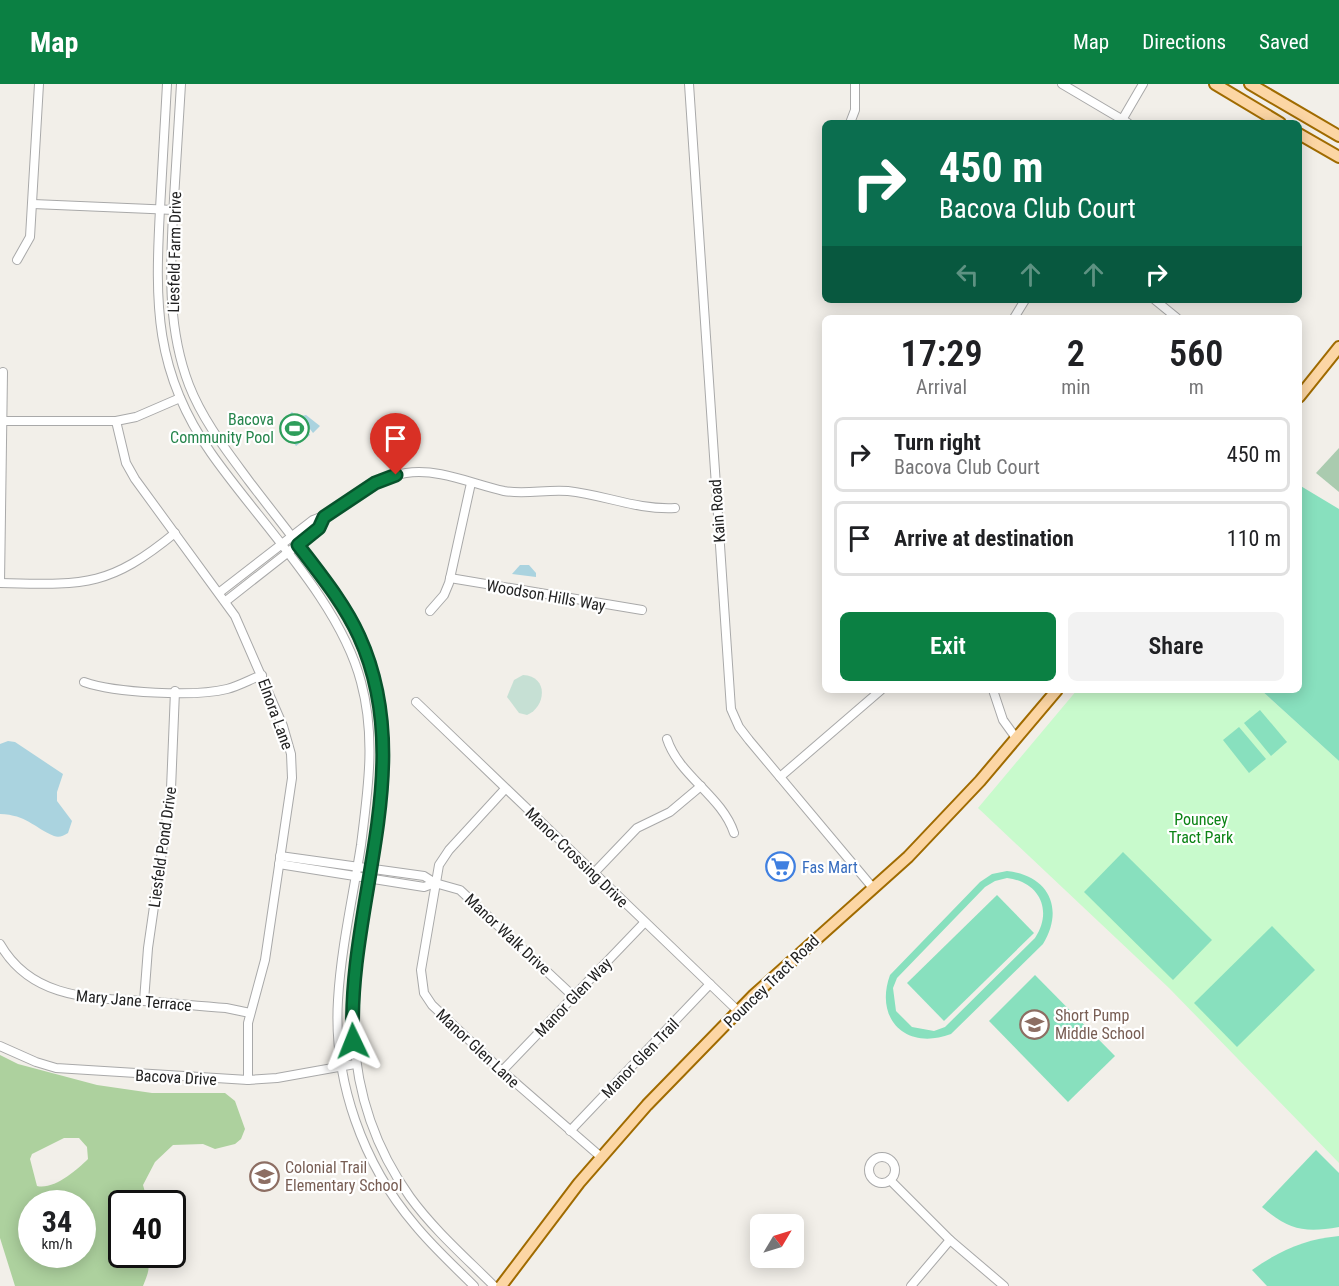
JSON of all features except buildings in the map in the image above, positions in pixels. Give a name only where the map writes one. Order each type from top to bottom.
[{"type":"main road","points":[[1215,84],[1275,120]]},
{"type":"main road","points":[[1250,84],[1339,136]]},
{"type":"main road","points":[[1302,136],[1339,157]]},
{"type":"main road","points":[[1302,393],[1339,347]]},
{"type":"main road","name":"Pouncey Tract Road","points":[[501,1286],[601,1156],[738,1011],[948,816],[1054,693]]},
{"type":"street","points":[[17,260],[30,237],[39,84]]},
{"type":"street","name":"Liesfeld Farm Drive","points":[[167,84],[156,284],[165,352],[180,398],[210,452],[340,628],[357,667],[366,702],[370,735],[370,777],[338,1004],[342,1066],[356,1123],[382,1180],[414,1225],[474,1286]]},
{"type":"street","name":"Liesfeld Farm Drive","points":[[181,84],[171,308],[178,347],[190,386],[219,440],[298,545],[352,623],[376,685],[384,728],[384,769],[354,974],[352,1019],[355,1064],[371,1122],[401,1184],[428,1220],[494,1286]]},
{"type":"street","name":"Kain Road","points":[[689,84],[729,701],[739,727],[873,888]]},
{"type":"street","points":[[851,120],[855,110],[855,84]]},
{"type":"street","points":[[1062,84],[1123,120]]},
{"type":"street","points":[[1125,120],[1143,84]]},
{"type":"street","points":[[33,204],[174,210]]},
{"type":"street","points":[[1159,303],[1173,315]]},
{"type":"street","points":[[3,372],[0,583],[57,585],[96,580],[133,566],[175,533]]},
{"type":"street","points":[[2,421],[116,422],[136,417],[180,398]]},
{"type":"street","name":"Elnora Lane","points":[[116,422],[126,462],[135,478],[226,601],[262,675],[291,754],[292,778],[265,960],[250,1013],[247,1035],[248,1080]]},
{"type":"street","points":[[220,592],[314,520],[324,517],[375,483],[405,473],[436,474],[506,491],[568,491],[639,507],[675,508]]},
{"type":"street","points":[[430,611],[444,595],[450,578],[471,483]]},
{"type":"street","points":[[226,601],[319,528],[324,517]]},
{"type":"street","name":"Woodson Hills Way","points":[[450,578],[642,610]]},
{"type":"street","points":[[84,682],[113,691],[202,693],[227,689],[262,675]]},
{"type":"street","name":"Liesfeld Pond Drive","points":[[144,1002],[148,948],[172,779],[174,692]]},
{"type":"street","points":[[780,777],[878,693]]},
{"type":"street","points":[[994,693],[1003,720],[1016,738]]},
{"type":"street","name":"Manor Crossing Drive","points":[[416,702],[738,1011]]},
{"type":"street","points":[[667,739],[673,753],[728,819],[734,833]]},
{"type":"street","points":[[593,874],[637,828],[670,812],[701,786]]},
{"type":"street","name":"Manor Glen Lane","points":[[505,789],[443,857],[435,883],[421,970],[424,993],[432,1005],[502,1071],[601,1156]]},
{"type":"street","name":"Manor Walk Drive","points":[[280,860],[369,874],[424,876],[435,883],[460,890],[470,896],[573,996]]},
{"type":"street","name":"Manor Glen Way","points":[[502,1071],[644,923]]},
{"type":"street","name":"Mary Jane Terrace","points":[[0,944],[21,970],[53,990],[80,997],[226,1008],[250,1013]]},
{"type":"street","name":"Manor Glen Trail","points":[[570,1131],[710,984]]},
{"type":"street","name":"Bacova Drive","points":[[0,1046],[36,1062],[71,1070],[248,1080],[278,1078],[355,1064]]},
{"type":"street","points":[[890,1180],[950,1240],[1004,1286]]},
{"type":"street","points":[[911,1286],[950,1240]]},
{"type":"green space","points":[[1339,448],[1339,492],[1316,473]]},
{"type":"green space","points":[[1302,487],[1339,509],[1339,761],[1264,693],[1302,693]]},
{"type":"green space","points":[[523,675],[537,681],[542,692],[538,706],[527,715],[519,713],[507,697],[514,680]]},
{"type":"green space","name":"Pouncey Tract Park","points":[[1074,693],[1264,693],[1339,761],[1339,1163],[1169,988],[978,808]]},
{"type":"green space","points":[[1260,710],[1287,742],[1271,756],[1244,723]]},
{"type":"green space","points":[[1239,727],[1266,759],[1249,773],[1223,740]]},
{"type":"green space","points":[[1123,852],[1212,940],[1173,980],[1084,892]]},
{"type":"green space","points":[[1007,871],[1021,874],[1042,886],[1052,906],[1049,931],[1043,944],[951,1034],[935,1038],[920,1038],[908,1034],[890,1017],[886,1005],[886,991],[890,975],[980,882],[992,874]],"holes":[[[1007,878],[1028,885],[1035,892],[1043,908],[1043,918],[1035,938],[945,1027],[934,1031],[912,1027],[896,1011],[893,988],[897,978],[985,887]]]},
{"type":"green space","points":[[997,895],[1034,933],[944,1021],[907,983]]},
{"type":"green space","points":[[1272,926],[1315,970],[1237,1047],[1194,1003]]},
{"type":"green space","points":[[1035,975],[1115,1056],[1068,1102],[989,1021]]},
{"type":"green space","points":[[0,1055],[18,1064],[97,1085],[152,1093],[225,1093],[235,1101],[245,1129],[241,1139],[235,1144],[215,1149],[203,1144],[173,1145],[155,1162],[143,1185],[144,1190],[108,1190],[108,1268],[149,1268],[143,1286],[15,1286],[0,1238]],"holes":[[[64,1138],[79,1138],[87,1147],[88,1159],[58,1182],[37,1186],[30,1159],[32,1154]]]},
{"type":"green space","points":[[1316,1150],[1339,1173],[1339,1227],[1316,1230],[1297,1228],[1280,1221],[1262,1207]]},
{"type":"green space","points":[[1339,1236],[1339,1286],[1267,1286],[1252,1270],[1293,1247]]},
{"type":"water","name":"Bacova Community Pool","points":[[292,412],[297,417],[306,415],[320,426],[313,433],[304,421],[301,421],[310,435],[296,446],[280,422]]},
{"type":"water","points":[[520,565],[529,565],[536,573],[536,577],[512,574]]},
{"type":"water","points":[[8,741],[15,742],[63,774],[57,792],[57,801],[72,821],[68,833],[56,837],[23,819],[0,814],[0,744]]},
{"type":"place","name":"Bacova Community Pool","points":[[295,428]]},
{"type":"place","name":"Fas Mart","points":[[781,867]]},
{"type":"place","name":"Short Pump Middle School","points":[[1034,1024]]},
{"type":"place","name":"Colonial Trail Elementary School","points":[[264,1176]]},
{"type":"route","points":[[353,1041],[355,963],[384,769],[383,718],[371,667],[352,623],[298,545],[319,528],[324,517],[375,483],[396,475]]}]
